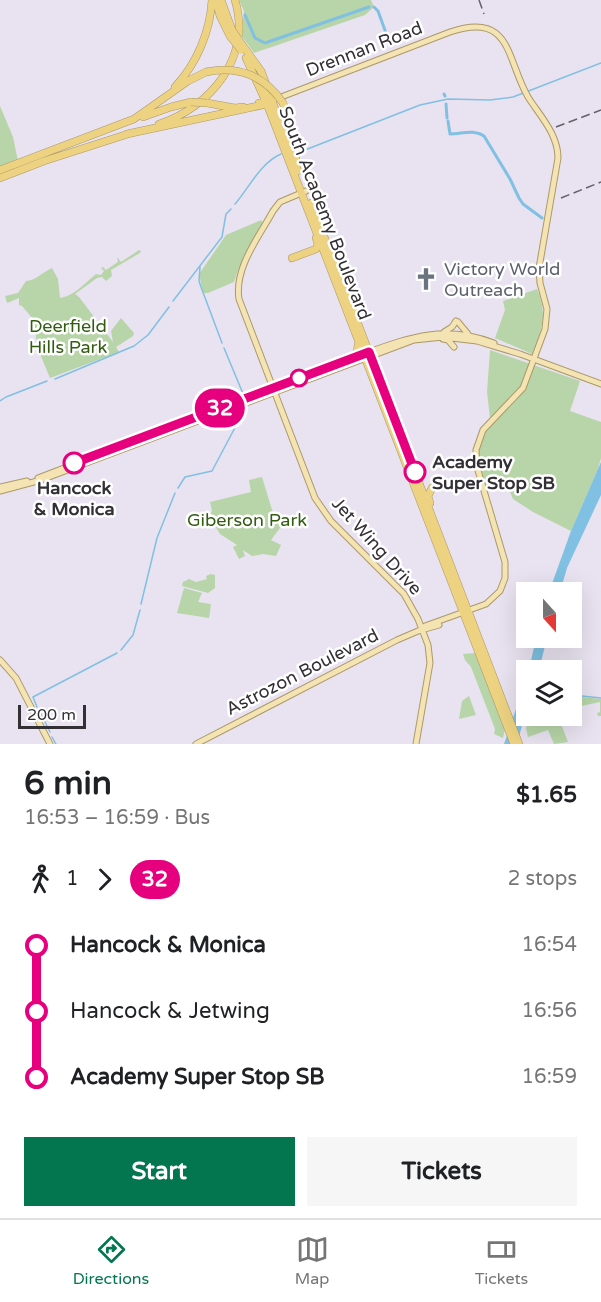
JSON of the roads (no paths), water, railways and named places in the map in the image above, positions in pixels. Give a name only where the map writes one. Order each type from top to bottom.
[{"type":"highway","name":"South Academy Boulevard","points":[[214,0],[220,16],[251,65],[296,166],[314,226],[351,322],[367,354],[434,520],[514,744]]},
{"type":"highway","points":[[160,102],[181,80],[196,57],[210,20],[214,0]]},
{"type":"highway","name":"South Academy Boulevard","points":[[221,0],[231,33]]},
{"type":"highway","points":[[0,178],[166,122],[197,106],[216,87],[228,69],[237,42],[239,18],[235,0]]},
{"type":"highway","points":[[134,119],[188,81],[206,72],[226,69],[250,74],[266,84],[283,104],[293,139],[296,166]]},
{"type":"highway","points":[[0,170],[171,106],[191,102],[235,108],[268,102]]},
{"type":"highway","name":"South Academy Boulevard","points":[[268,102],[273,121],[304,192],[519,744]]},
{"type":"highway","points":[[127,134],[253,108],[268,102]]},
{"type":"highway","points":[[253,108],[265,112],[273,121]]},
{"type":"highway","points":[[292,258],[316,247],[318,244],[314,226]]},
{"type":"highway","points":[[336,364],[354,355],[359,349],[351,322]]},
{"type":"highway","points":[[418,479],[432,487],[428,499],[434,520]]},
{"type":"main road","name":"Astrozon Boulevard","points":[[195,744],[396,640],[422,629],[427,630],[467,612],[494,598],[502,587],[506,570],[477,468],[477,446],[480,435],[487,426],[520,392],[547,324],[547,309],[540,284],[539,268],[558,153],[553,135],[528,96],[512,55],[503,40],[486,28],[468,27]]},
{"type":"main road","name":"Drennan Road","points":[[268,102],[468,27]]},
{"type":"main road","name":"Jet Wing Drive","points":[[304,192],[277,205],[253,248],[238,283],[238,294],[241,308],[318,503],[331,521],[404,594],[416,613],[429,649],[430,667],[416,744]]},
{"type":"main road","points":[[442,333],[457,322],[469,335]]},
{"type":"main road","points":[[0,489],[37,478],[403,339],[442,333],[469,335],[520,354]]},
{"type":"main road","points":[[273,390],[336,364],[408,342],[432,338],[477,341],[520,354],[601,384]]},
{"type":"main road","points":[[432,338],[446,339],[455,347],[466,342],[477,341]]},
{"type":"main road","points":[[0,660],[16,678],[50,744]]},
{"type":"water","points":[[601,462],[601,495],[567,568],[563,582],[553,582],[571,531]]},
{"type":"water","points":[[534,648],[544,648],[542,660],[531,660]]},
{"type":"water","points":[[516,709],[516,726],[522,726],[517,744],[504,744]]},
{"type":"waterway","points":[[245,15],[255,38],[265,43],[369,7]]},
{"type":"waterway","points":[[374,7],[378,11],[386,33]]},
{"type":"waterway","points":[[305,150],[420,105],[448,99],[490,100],[513,97],[601,63]]},
{"type":"waterway","points":[[446,104],[447,118]]},
{"type":"waterway","points":[[448,121],[450,134],[472,132],[484,136],[523,204],[542,218]]},
{"type":"waterway","points":[[235,204],[267,163],[281,154]]},
{"type":"waterway","points":[[173,301],[222,237],[226,214],[231,209]]},
{"type":"waterway","points":[[200,267],[199,281],[222,343]]},
{"type":"waterway","points":[[55,379],[134,346],[148,335],[169,307]]},
{"type":"waterway","points":[[224,348],[244,396]]},
{"type":"waterway","points":[[0,401],[47,381]]},
{"type":"waterway","points":[[178,488],[185,477],[212,471],[247,405]]},
{"type":"waterway","points":[[141,604],[157,538],[175,493]]},
{"type":"waterway","points":[[121,650],[133,635],[140,610]]},
{"type":"waterway","points":[[37,707],[33,697],[117,653]]},
{"type":"waterway","points":[[582,696],[601,698]]},
{"type":"waterway","points":[[40,712],[50,732]]},
{"type":"waterway","points":[[52,737],[56,744]]},
{"type":"railway","points":[[479,0],[484,14]]},
{"type":"railway","points":[[556,127],[601,110]]},
{"type":"railway","points":[[561,198],[601,182]]},
{"type":"place","name":"Victory World Outreach","points":[[426,279]]},
{"type":"place","name":"Hancock & Monica","points":[[74,463]]},
{"type":"place","name":"Academy Super Stop SB","points":[[415,472]]},
{"type":"park label","name":"Deerfield Hills Park","points":[[68,336]]},
{"type":"park label","name":"Giberson Park","points":[[247,520]]}]
